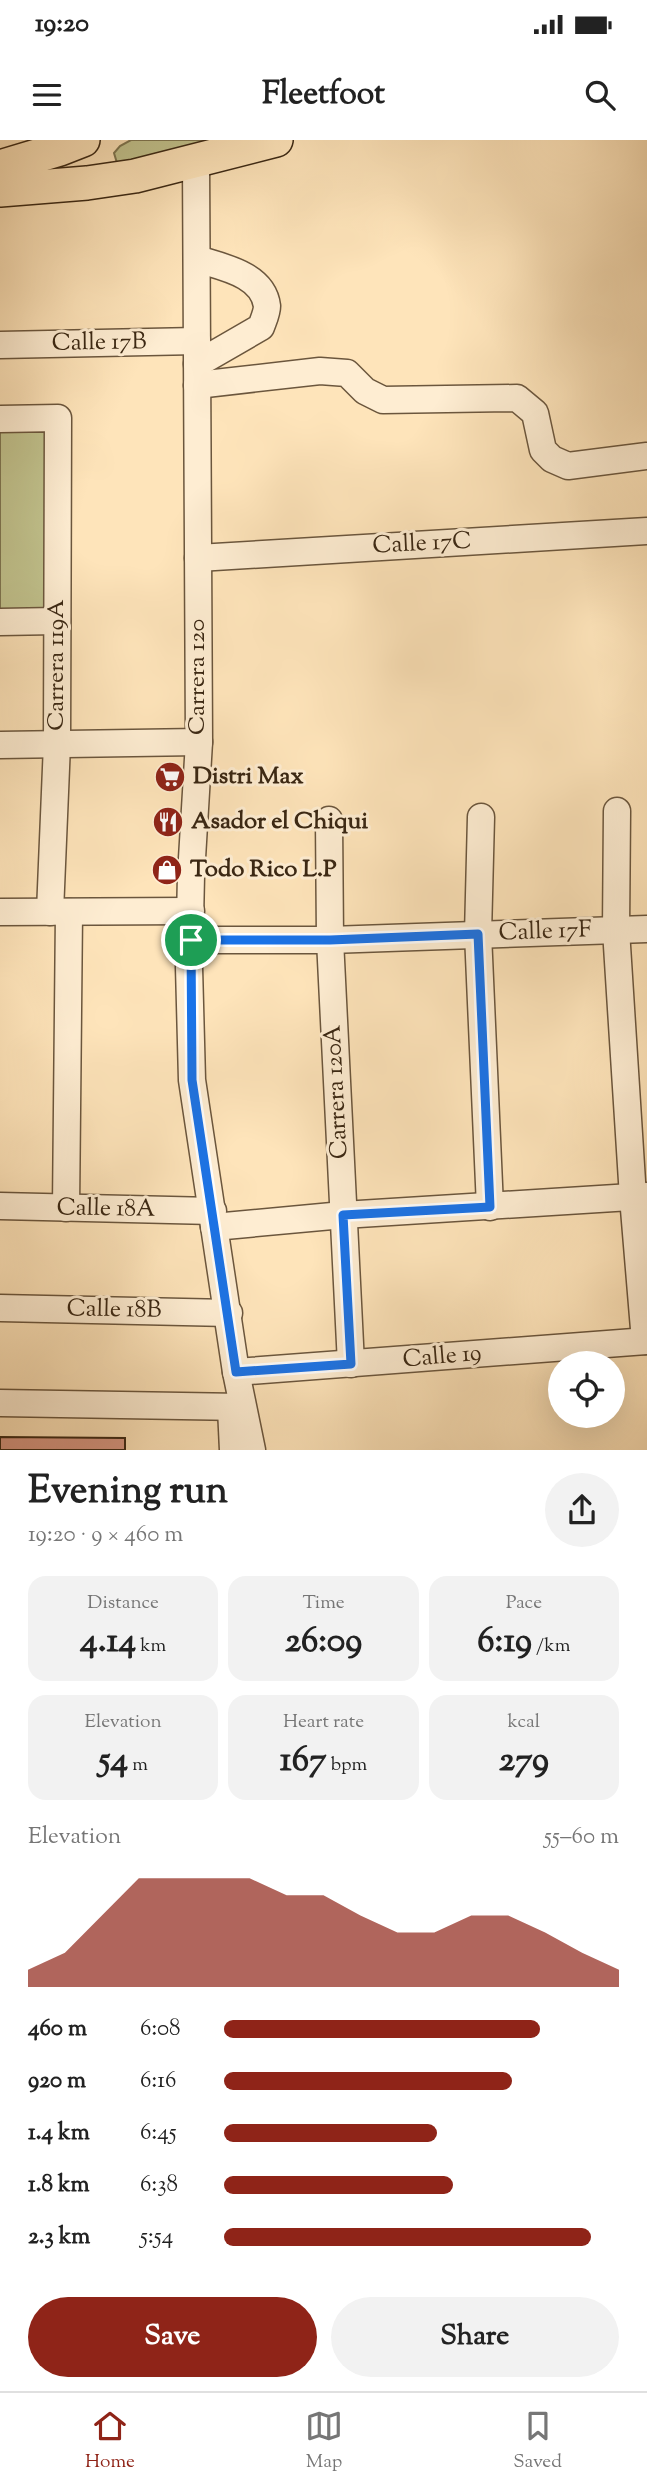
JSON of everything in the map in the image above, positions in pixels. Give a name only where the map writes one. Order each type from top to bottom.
[{"type":"main road","points":[[0,167],[83,140]]},
{"type":"main road","points":[[103,140],[104,161],[116,179]]},
{"type":"main road","points":[[0,190],[33,189],[116,179],[276,140]]},
{"type":"street","name":"Carrera 120","points":[[196,161],[199,742],[191,911],[192,1080],[229,1313],[237,1408],[246,1446]]},
{"type":"street","points":[[197,259],[243,274],[263,292],[267,308],[261,327],[197,363]]},
{"type":"street","name":"Calle 17B","points":[[0,345],[347,373],[365,391],[383,400],[517,398],[534,413],[542,450],[552,459],[568,466],[647,456]]},
{"type":"street","name":"Carrera 119A","points":[[0,419],[58,418],[57,744],[66,1208]]},
{"type":"street","name":"Calle 17C","points":[[198,558],[647,531]]},
{"type":"street","points":[[0,622],[57,621]]},
{"type":"street","points":[[0,745],[199,742]]},
{"type":"street","points":[[617,811],[616,929],[640,1197],[646,1341]]},
{"type":"street","points":[[481,817],[478,934],[490,1207]]},
{"type":"street","name":"Carrera 120A","points":[[329,820],[330,940],[351,1364]]},
{"type":"street","points":[[0,912],[191,911]]},
{"type":"street","name":"Calle 17F","points":[[191,940],[330,940],[647,929]]},
{"type":"street","name":"Calle 18A","points":[[0,1206],[214,1219],[343,1215],[640,1197]]},
{"type":"street","name":"Calle 18B","points":[[0,1308],[229,1313]]},
{"type":"street","name":"Calle 19","points":[[236,1372],[646,1341]]},
{"type":"street","points":[[0,1403],[237,1408]]},
{"type":"green space","points":[[131,140],[235,140],[117,163],[114,153]]},
{"type":"green space","points":[[50,426],[49,608],[0,611],[0,427]]},
{"type":"building","points":[[0,1437],[125,1438],[125,1450],[0,1450]]},
{"type":"place","name":"Distri Max","points":[[170,777]]},
{"type":"place","name":"Asador el Chiqui","points":[[168,822]]},
{"type":"place","name":"Todo Rico L.P","points":[[167,870]]},
{"type":"route","points":[[478,934],[490,1207],[343,1215],[351,1364],[236,1372],[192,1080],[191,940],[330,940],[478,934]]}]
